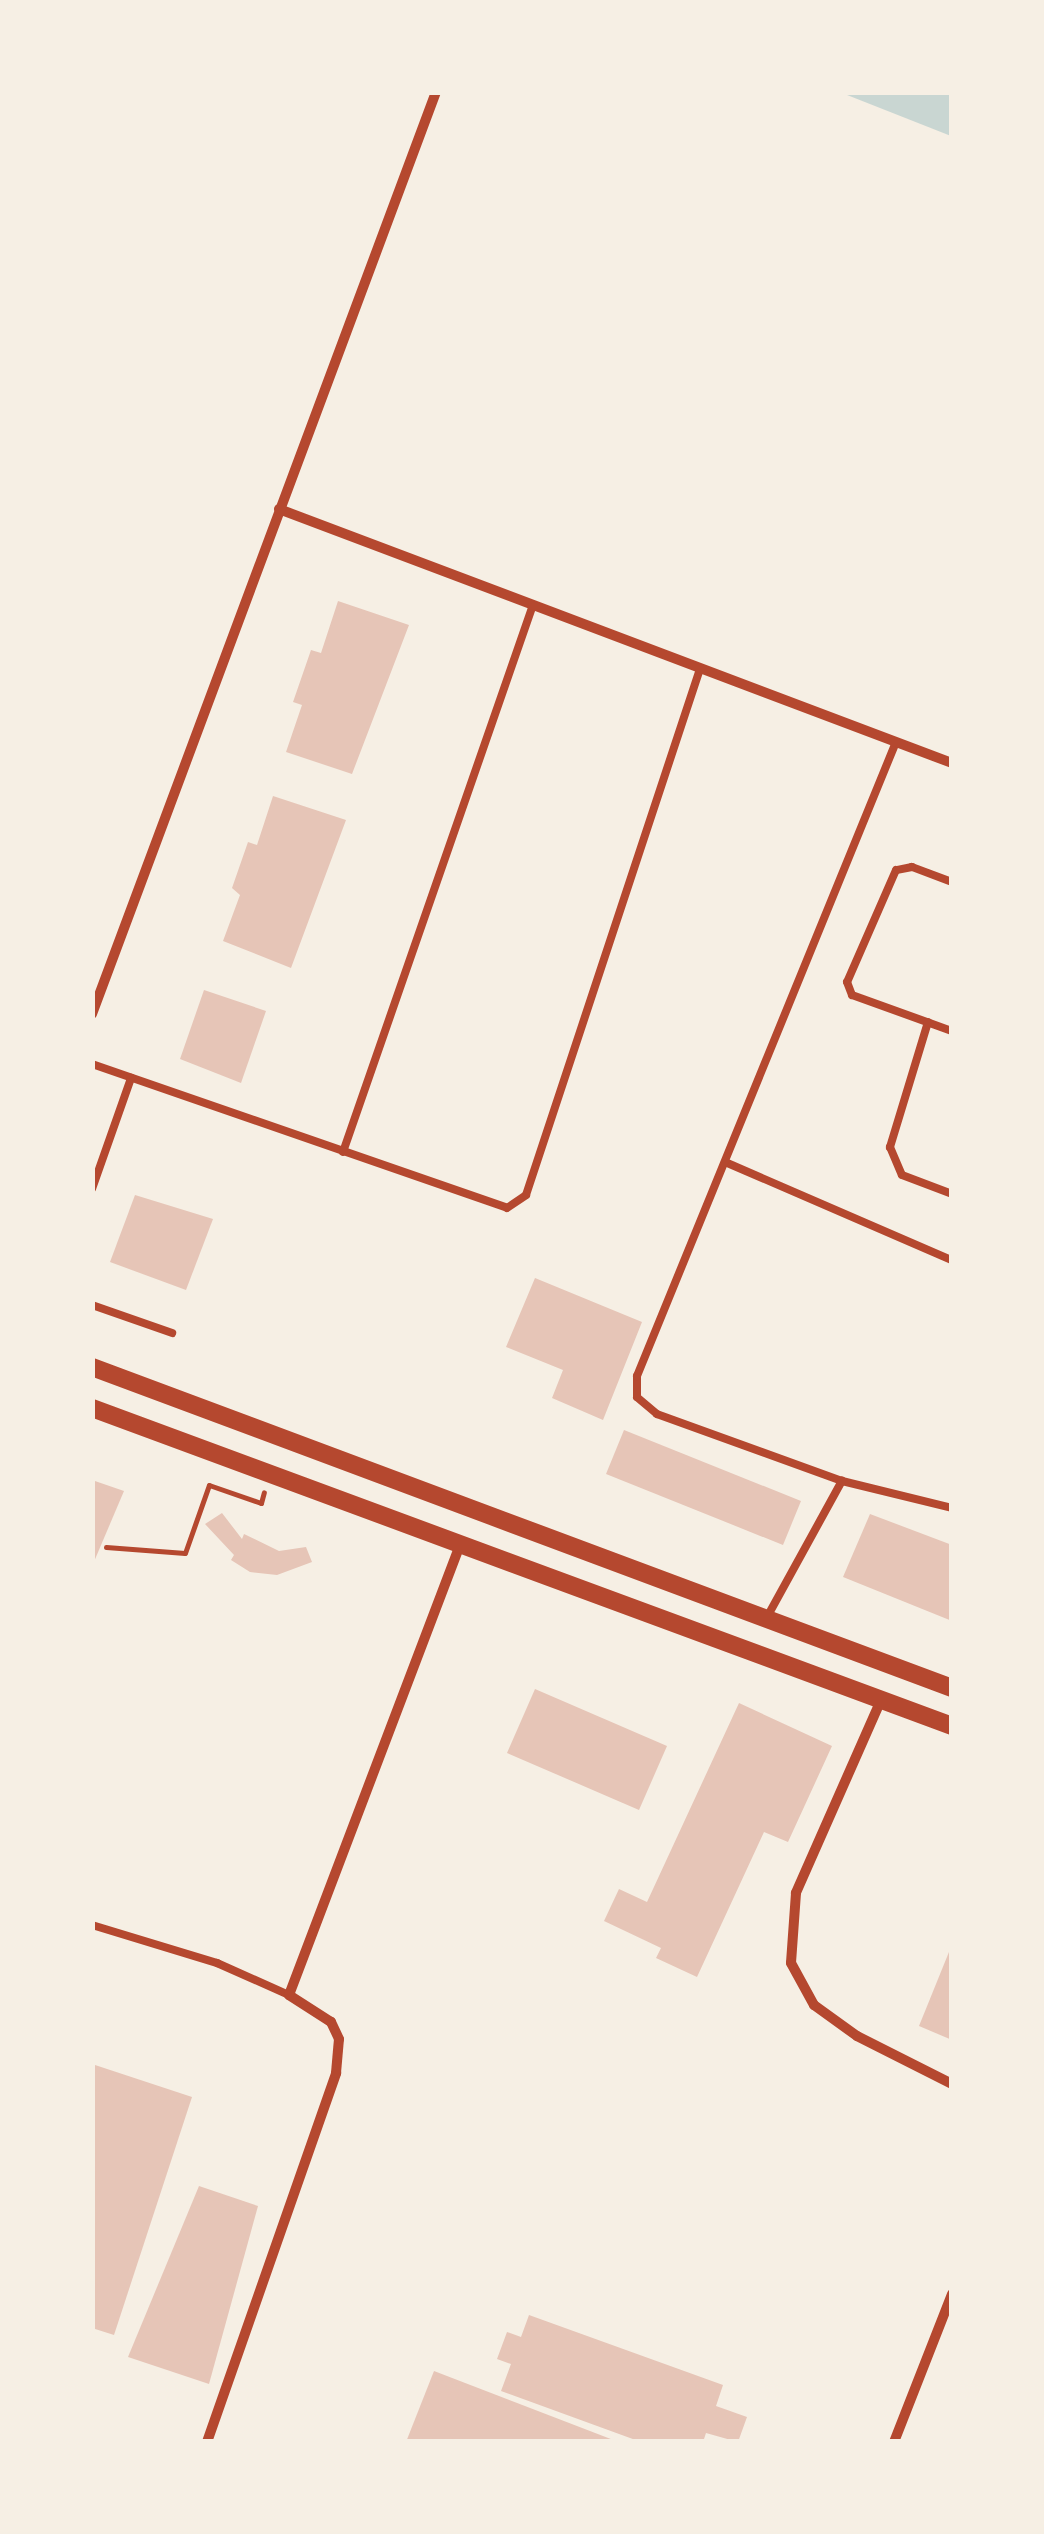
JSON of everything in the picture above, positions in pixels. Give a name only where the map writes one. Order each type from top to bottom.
[{"type":"street","points":[[92,1014],[436,92]]},
{"type":"street","points":[[279,509],[952,763]]},
{"type":"street","points":[[92,1368],[952,1688]]},
{"type":"street","points":[[92,1408],[952,1726]]},
{"type":"street","points":[[207,2442],[336,2073],[339,2039],[332,2022],[289,1995],[460,1544]]},
{"type":"street","points":[[881,1700],[796,1893],[791,1963],[814,2005],[857,2036],[952,2084]]},
{"type":"street","points":[[894,2442],[952,2294]]},
{"type":"lane","points":[[343,1152],[533,605]]},
{"type":"lane","points":[[92,1064],[508,1208],[526,1196],[700,669]]},
{"type":"lane","points":[[896,742],[638,1376],[638,1398],[657,1414],[842,1482],[952,1508]]},
{"type":"lane","points":[[952,882],[912,868],[896,870],[847,982],[852,995],[952,1031]]},
{"type":"lane","points":[[928,1022],[890,1147],[902,1176],[952,1194]]},
{"type":"lane","points":[[92,1189],[131,1078]]},
{"type":"lane","points":[[725,1162],[952,1260]]},
{"type":"lane","points":[[92,1305],[172,1334]]},
{"type":"lane","points":[[766,1619],[842,1482]]},
{"type":"lane","points":[[92,1924],[217,1963],[289,1995]]},
{"type":"path","points":[[106,1547],[185,1553],[209,1485],[261,1503],[269,1475]]},
{"type":"shaded area","points":[[842,93],[951,93],[951,136]]},
{"type":"building","points":[[338,601],[409,625],[352,774],[286,752],[302,705],[293,702],[311,650],[321,653]]},
{"type":"building","points":[[273,796],[346,820],[291,968],[223,941],[240,895],[232,888],[248,842],[257,845]]},
{"type":"building","points":[[204,990],[266,1011],[241,1083],[180,1059]]},
{"type":"building","points":[[135,1195],[213,1219],[186,1290],[110,1262]]},
{"type":"building","points":[[535,1278],[642,1322],[603,1420],[552,1398],[563,1370],[506,1347]]},
{"type":"building","points":[[624,1430],[801,1501],[783,1545],[606,1474]]},
{"type":"building","points":[[92,1480],[124,1491],[93,1564],[92,1564]]},
{"type":"building","points":[[222,1513],[242,1539],[244,1534],[279,1551],[306,1547],[312,1562],[277,1575],[250,1572],[231,1560],[234,1555],[205,1524]]},
{"type":"building","points":[[870,1514],[952,1545],[952,1621],[843,1577]]},
{"type":"building","points":[[535,1689],[667,1746],[639,1810],[507,1753]]},
{"type":"building","points":[[739,1703],[832,1746],[788,1842],[764,1832],[697,1977],[656,1958],[661,1948],[604,1921],[619,1889],[647,1902]]},
{"type":"building","points":[[952,1947],[952,2040],[919,2026]]},
{"type":"building","points":[[92,2064],[192,2097],[114,2335],[92,2328]]},
{"type":"building","points":[[199,2186],[258,2206],[209,2384],[128,2357]]},
{"type":"building","points":[[529,2315],[723,2385],[716,2406],[747,2417],[738,2442],[706,2433],[703,2442],[641,2442],[501,2391],[511,2364],[497,2359],[507,2332],[521,2337]]},
{"type":"building","points":[[434,2371],[616,2441],[616,2442],[406,2442]]}]
